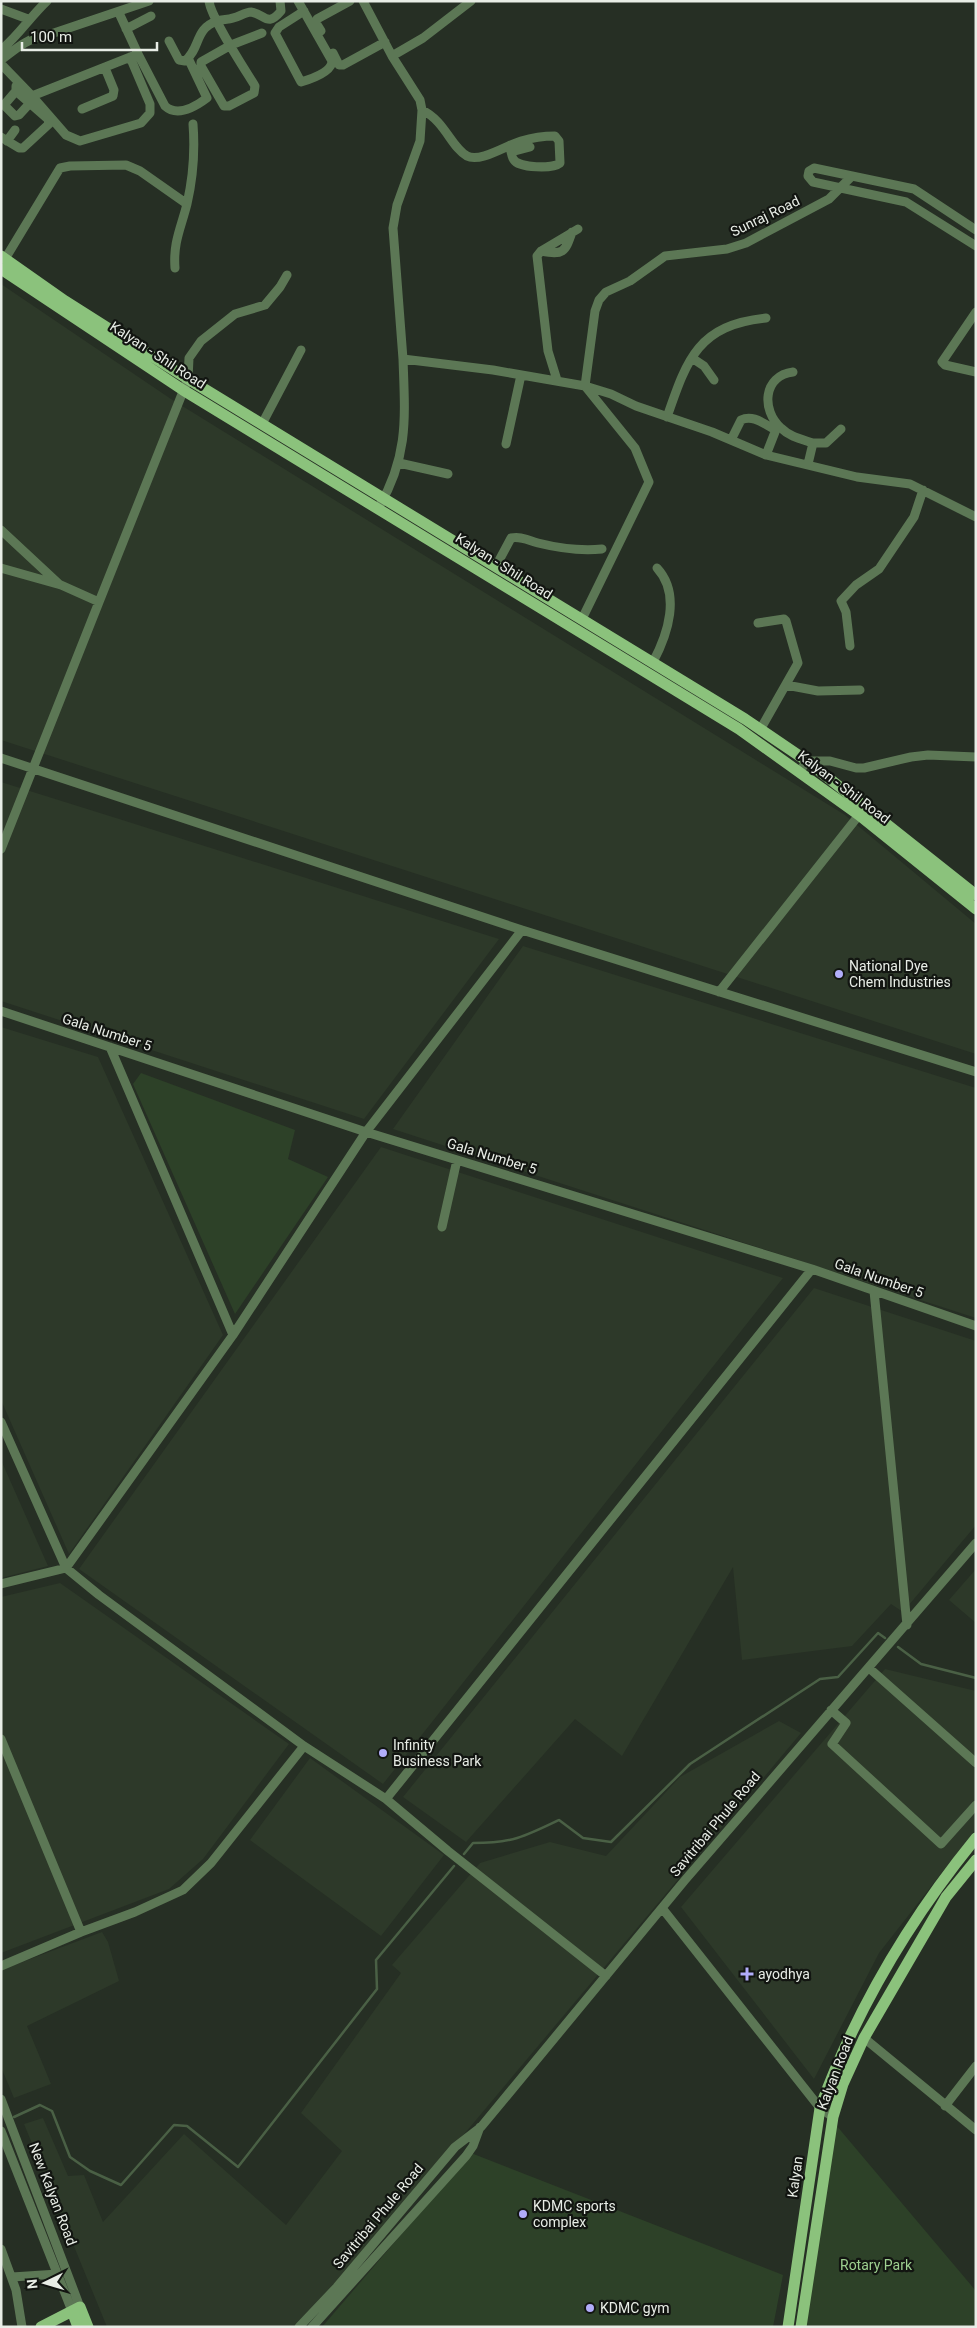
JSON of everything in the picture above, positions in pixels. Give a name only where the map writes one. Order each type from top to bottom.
[{"type":"main road","name":"Kalyan - Shil Road","points":[[3,261],[739,728],[859,815],[976,910]]},
{"type":"main road","name":"Kalyan - Shil Road","points":[[3,261],[183,390],[496,566],[653,662],[808,761],[976,895]]},
{"type":"main road","name":"Kalyan Road","points":[[850,2037],[909,1927],[958,1859],[976,1838]]},
{"type":"main road","points":[[958,1859],[972,1865]]},
{"type":"main road","name":"Kalyan Road","points":[[801,2327],[833,2116],[844,2084],[864,2038],[946,1897],[972,1865]]},
{"type":"main road","name":"Kalyan","points":[[788,2327],[820,2108],[850,2037]]},
{"type":"main road","points":[[41,2327],[76,2309]]},
{"type":"main road","name":"New Kalyan Road","points":[[76,2309],[80,2325]]},
{"type":"street","points":[[1,50],[20,33],[28,19],[47,1]]},
{"type":"street","points":[[1,60],[21,44],[34,37],[51,34],[119,13],[149,1]]},
{"type":"street","points":[[209,1],[212,12],[231,44],[255,90],[254,93],[226,106],[222,104],[200,64],[231,44],[262,33]]},
{"type":"street","points":[[169,41],[179,60],[185,61],[194,52],[198,35],[217,21],[252,12],[266,20],[270,20],[281,11],[280,1]]},
{"type":"street","points":[[298,1],[304,11],[332,64],[329,69],[301,82],[275,33],[278,27],[304,11]]},
{"type":"street","points":[[350,1],[316,21],[339,64],[343,65],[385,42]]},
{"type":"street","points":[[363,1],[392,56],[420,100],[422,110],[420,141],[397,206],[393,228],[406,422],[399,463],[381,502]]},
{"type":"street","points":[[392,56],[423,38],[471,1]]},
{"type":"street","points":[[1,8],[28,19]]},
{"type":"street","points":[[1,64],[18,87],[31,100],[66,134],[80,141],[141,123],[150,113],[150,104],[119,13]]},
{"type":"street","points":[[126,29],[151,16]]},
{"type":"street","points":[[134,56],[165,106],[174,112],[181,111],[207,98],[188,58]]},
{"type":"street","points":[[18,87],[4,105],[15,116],[19,116],[31,100],[134,56]]},
{"type":"street","points":[[82,109],[113,96],[114,90],[105,68]]},
{"type":"street","points":[[15,130],[4,139],[18,148],[24,148],[48,125],[48,119],[31,100]]},
{"type":"street","points":[[422,110],[434,116],[464,155],[472,158],[482,157],[510,148],[523,140],[555,136],[559,141],[560,163],[556,166],[542,167],[518,163],[514,161],[510,148]]},
{"type":"street","points":[[176,268],[174,250],[186,204],[195,144],[193,124]]},
{"type":"street","points":[[510,148],[530,147]]},
{"type":"street","points":[[3,261],[60,168],[70,166],[126,166],[140,172],[186,204]]},
{"type":"street","points":[[976,230],[914,189],[814,168],[809,170],[809,179],[813,182],[900,200],[917,208],[976,246]]},
{"type":"street","name":"Sunraj Road","points":[[585,386],[594,311],[599,300],[606,292],[630,281],[665,256],[727,249],[746,243],[829,199],[852,176]]},
{"type":"street","points":[[900,200],[903,186]]},
{"type":"street","points":[[917,208],[925,196]]},
{"type":"street","points":[[557,380],[548,352],[545,318],[536,263],[537,256],[542,251],[575,230]]},
{"type":"street","points":[[1,849],[188,378],[189,358],[201,342],[236,314],[265,305],[280,288],[287,275]]},
{"type":"street","points":[[975,315],[942,362],[945,365],[976,372]]},
{"type":"street","points":[[667,417],[683,373],[699,346],[720,330],[732,325],[766,318]]},
{"type":"street","points":[[262,424],[301,350]]},
{"type":"street","points":[[692,358],[704,366],[714,380]]},
{"type":"street","points":[[403,360],[557,380],[585,386],[611,394],[636,406],[731,440],[766,455],[856,476],[910,484],[976,517]]},
{"type":"street","points":[[793,372],[785,373],[774,380],[767,394],[767,406],[779,427],[788,435],[813,443],[826,443],[841,430]]},
{"type":"street","points":[[506,444],[521,375]]},
{"type":"street","points":[[582,618],[649,482],[635,448],[585,386]]},
{"type":"street","points":[[731,440],[741,420],[754,418],[774,429],[775,432],[766,455]]},
{"type":"street","points":[[808,464],[813,443]]},
{"type":"street","points":[[399,463],[448,474]]},
{"type":"street","points":[[850,646],[846,612],[841,601],[856,585],[879,569],[914,517],[923,490]]},
{"type":"street","points":[[1,530],[61,586]]},
{"type":"street","points":[[496,566],[511,538],[520,536],[537,543],[570,549],[602,549]]},
{"type":"street","points":[[1,568],[61,586],[99,602]]},
{"type":"street","points":[[653,662],[662,646],[671,606],[666,577],[657,568]]},
{"type":"street","points":[[758,623],[786,621],[798,663],[760,730]]},
{"type":"street","points":[[786,685],[818,691],[860,690]]},
{"type":"street","points":[[799,772],[808,761],[830,761],[856,768],[864,768],[928,755],[976,757]]},
{"type":"street","points":[[1,758],[522,930],[976,1072]]},
{"type":"street","points":[[718,992],[859,815]]},
{"type":"street","points":[[1,1584],[66,1568],[233,1335],[366,1132],[522,930]]},
{"type":"street","name":"Gala Number 5","points":[[1,1011],[366,1132],[812,1269],[976,1326]]},
{"type":"street","points":[[110,1047],[233,1335]]},
{"type":"street","points":[[442,1227],[457,1160]]},
{"type":"street","points":[[386,1799],[812,1269]]},
{"type":"street","points":[[874,1291],[907,1625]]},
{"type":"street","points":[[1,1422],[66,1568],[99,1595],[304,1746],[386,1799],[448,1851],[606,1976]]},
{"type":"street","name":"Savitribai Phule Road","points":[[299,2327],[455,2147],[481,2127],[662,1908],[976,1543]]},
{"type":"street","points":[[869,1668],[976,1763]]},
{"type":"street","points":[[831,1710],[846,1724],[832,1744],[941,1844],[976,1805]]},
{"type":"street","points":[[1,1739],[81,1932]]},
{"type":"street","points":[[1,1966],[81,1932],[135,1912],[183,1890],[211,1863],[304,1746]]},
{"type":"street","points":[[662,1908],[820,2108],[833,2116]]},
{"type":"street","points":[[864,2038],[976,2130]]},
{"type":"street","points":[[945,2106],[976,2066]]},
{"type":"street","name":"New Kalyan Road","points":[[1,2099],[42,2220],[76,2309]]},
{"type":"street","name":"Savitribai Phule Road","points":[[312,2327],[466,2156],[473,2146],[481,2127]]},
{"type":"street","name":"New Kalyan Road","points":[[1,2131],[42,2220],[58,2274],[76,2309]]},
{"type":"street","points":[[1,2249],[12,2277],[22,2327]]},
{"type":"street","points":[[12,2277],[58,2274]]},
{"type":"shaded area","points":[[1,284],[171,399],[845,815],[976,924],[976,1054],[1,740]]},
{"type":"shaded area","points":[[1,782],[499,939],[364,1119],[1,1001]]},
{"type":"shaded area","points":[[523,946],[976,1088],[976,1318],[393,1129]]},
{"type":"shaded area","points":[[1,1027],[98,1057],[223,1335],[69,1554],[1,1400]]},
{"type":"shaded area","points":[[381,1147],[783,1278],[383,1784],[79,1569]]},
{"type":"shaded area","points":[[814,1288],[976,1341],[976,1525],[903,1612],[891,1604],[852,1646],[742,1660],[733,1567],[622,1756],[575,1719],[466,1842],[403,1797]]},
{"type":"shaded area","points":[[1,1460],[48,1566],[1,1578]]},
{"type":"shaded area","points":[[976,1569],[976,1623],[949,1600]]},
{"type":"shaded area","points":[[60,1583],[289,1744],[203,1859],[169,1889],[1,1953],[1,1597]]},
{"type":"shaded area","points":[[885,1669],[976,1691],[976,1829],[879,1953],[814,2079],[681,1907]]},
{"type":"shaded area","points":[[779,1721],[801,1733],[302,2327],[107,2327],[24,2124],[43,2118],[68,2176],[84,2175],[103,2222],[184,2134],[286,2225],[342,2151],[301,2113],[401,1973],[392,1965],[480,1863],[550,1842],[606,1856],[680,1777]]},
{"type":"shaded area","points":[[310,1758],[444,1855],[381,1936],[250,1840]]},
{"type":"shaded area","points":[[102,1932],[108,1942],[119,1981],[27,2026],[51,2084],[14,2098],[1,2067],[1,1970]]},
{"type":"green space","points":[[141,1073],[295,1130],[288,1159],[328,1177],[235,1314],[133,1084]]},
{"type":"green space","name":"Rotary Park","points":[[836,2125],[976,2291],[976,2327],[804,2327]]},
{"type":"green space","name":"KDMC sports complex","points":[[471,2153],[783,2275],[773,2327],[322,2327]]},
{"type":"waterway","points":[[464,1854],[473,1843],[498,1842],[518,1838],[559,1820],[583,1838],[611,1842],[690,1764],[820,1679],[838,1677],[878,1633],[885,1638]]},
{"type":"waterway","points":[[898,1647],[921,1664],[976,1678]]},
{"type":"waterway","points":[[14,2117],[40,2105],[52,2111],[70,2157],[90,2171],[121,2185],[174,2125],[187,2126],[238,2167],[377,1989],[376,1960],[454,1866]]},
{"type":"place","name":"National Dye Chem Industries","points":[[839,974]]},
{"type":"place","name":"Infinity Business Park","points":[[383,1753]]},
{"type":"place","name":"ayodhya","points":[[747,1974]]},
{"type":"place","name":"KDMC sports complex","points":[[523,2214]]},
{"type":"place","name":"KDMC gym","points":[[590,2308]]}]
